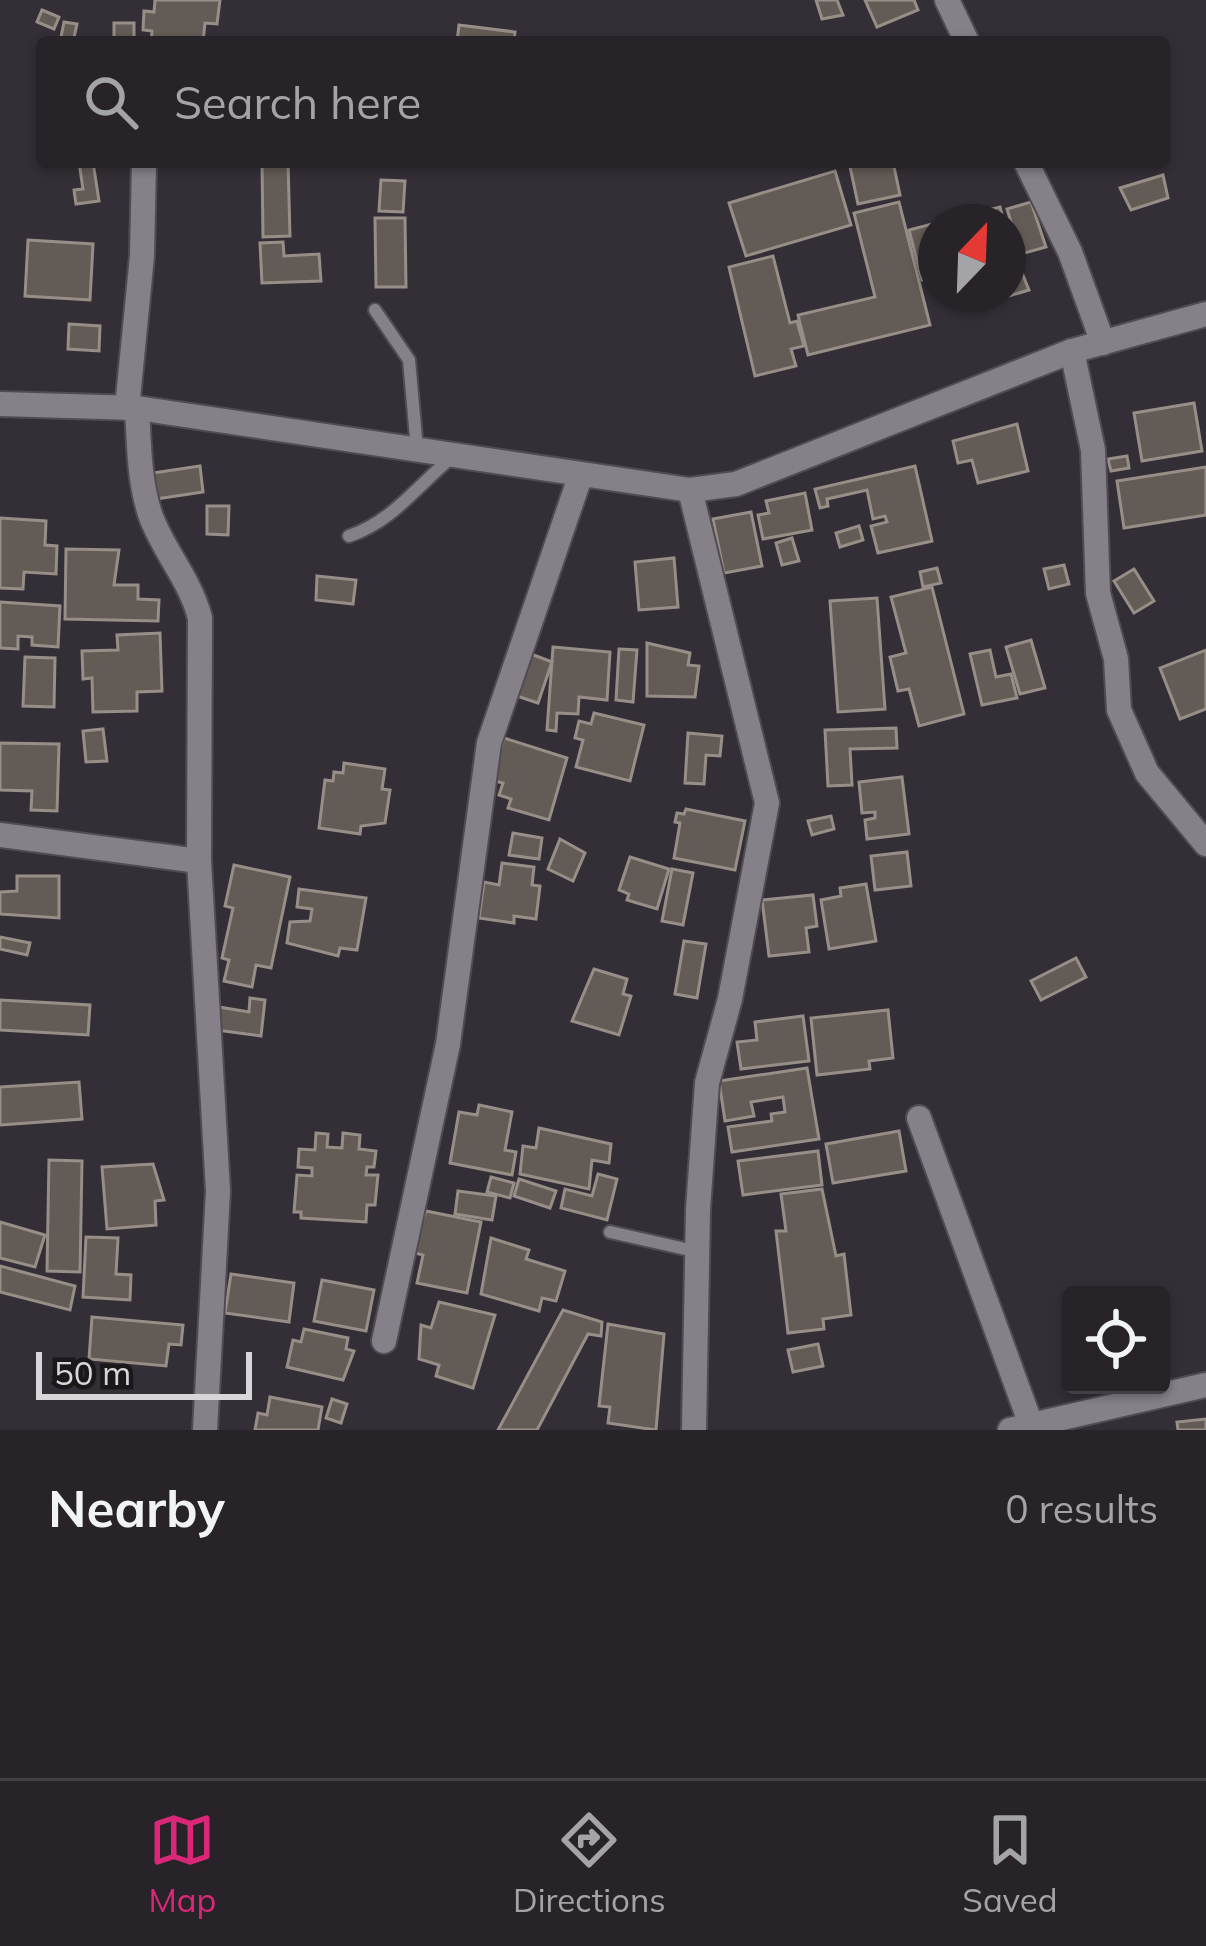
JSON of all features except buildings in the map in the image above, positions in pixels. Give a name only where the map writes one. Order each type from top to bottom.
[{"type":"street","points":[[947,0],[965,36]]},
{"type":"street","points":[[144,168],[132,408],[151,518],[192,587],[200,618],[199,860],[218,1191],[205,1430]]},
{"type":"street","points":[[1029,168],[1070,252],[1103,343]]},
{"type":"street","points":[[0,404],[132,408],[690,490],[736,484],[1072,351],[1206,314]]},
{"type":"street","points":[[1072,351],[1093,450],[1098,592],[1116,659],[1119,710],[1147,773],[1206,844]]},
{"type":"street","points":[[384,1341],[455,1005],[489,742],[580,477]]},
{"type":"street","points":[[690,490],[766,802],[730,999],[707,1083],[694,1430]]},
{"type":"street","points":[[0,835],[199,860]]},
{"type":"street","points":[[919,1118],[1026,1429],[1206,1385]]},
{"type":"lane","points":[[375,310],[409,360],[417,451]]},
{"type":"lane","points":[[349,536],[399,510],[415,487],[452,458]]},
{"type":"lane","points":[[610,1232],[700,1253]]}]
